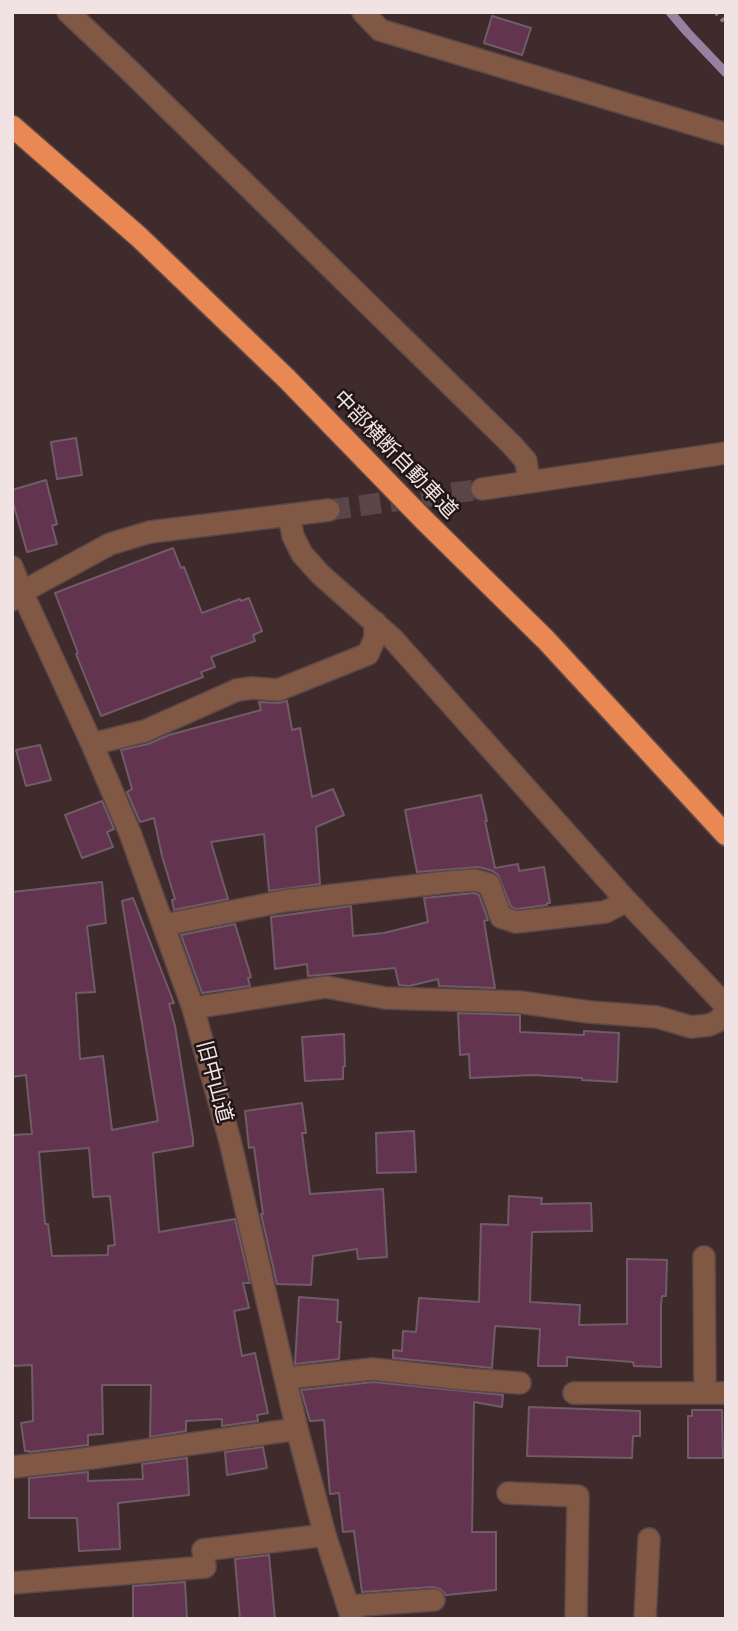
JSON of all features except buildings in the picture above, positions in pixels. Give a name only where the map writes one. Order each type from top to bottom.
[{"type":"highway","name":"中部横断自動車道","points":[[12,126],[139,237],[287,379],[546,640],[726,835]]},
{"type":"street","points":[[68,12],[512,444],[526,461],[529,482]]},
{"type":"street","points":[[363,12],[380,30],[726,134]]},
{"type":"street","points":[[482,489],[726,453]]},
{"type":"street","points":[[17,596],[110,544],[150,532],[329,510]]},
{"type":"street","points":[[193,1008],[326,988],[385,998],[519,1002],[589,1012],[657,1017],[691,1027],[719,1021],[726,1009],[393,639],[320,574],[302,554],[293,536],[289,515]]},
{"type":"street","name":"旧中山道","points":[[12,567],[17,596],[92,744],[130,833],[193,1008],[230,1141],[297,1429],[325,1535],[350,1612]]},
{"type":"street","points":[[92,744],[145,731],[237,691],[252,688],[278,690],[368,654],[374,638],[375,622]]},
{"type":"street","points":[[164,925],[284,901],[447,881],[475,880],[489,884],[501,917],[516,922],[605,912],[617,906],[624,898]]},
{"type":"street","points":[[574,1393],[716,1393],[704,1256]]},
{"type":"street","points":[[286,1378],[373,1369],[520,1383]]},
{"type":"street","points":[[12,1467],[297,1429]]},
{"type":"street","points":[[508,1493],[579,1496],[576,1619]]},
{"type":"street","points":[[12,1583],[205,1567],[203,1550],[325,1535]]},
{"type":"street","points":[[645,1619],[649,1539]]},
{"type":"street","points":[[350,1612],[434,1600]]},
{"type":"path","points":[[716,12],[726,24]]},
{"type":"waterway","points":[[670,12],[726,73]]},
{"type":"tunnel","points":[[329,510],[482,489]]}]
